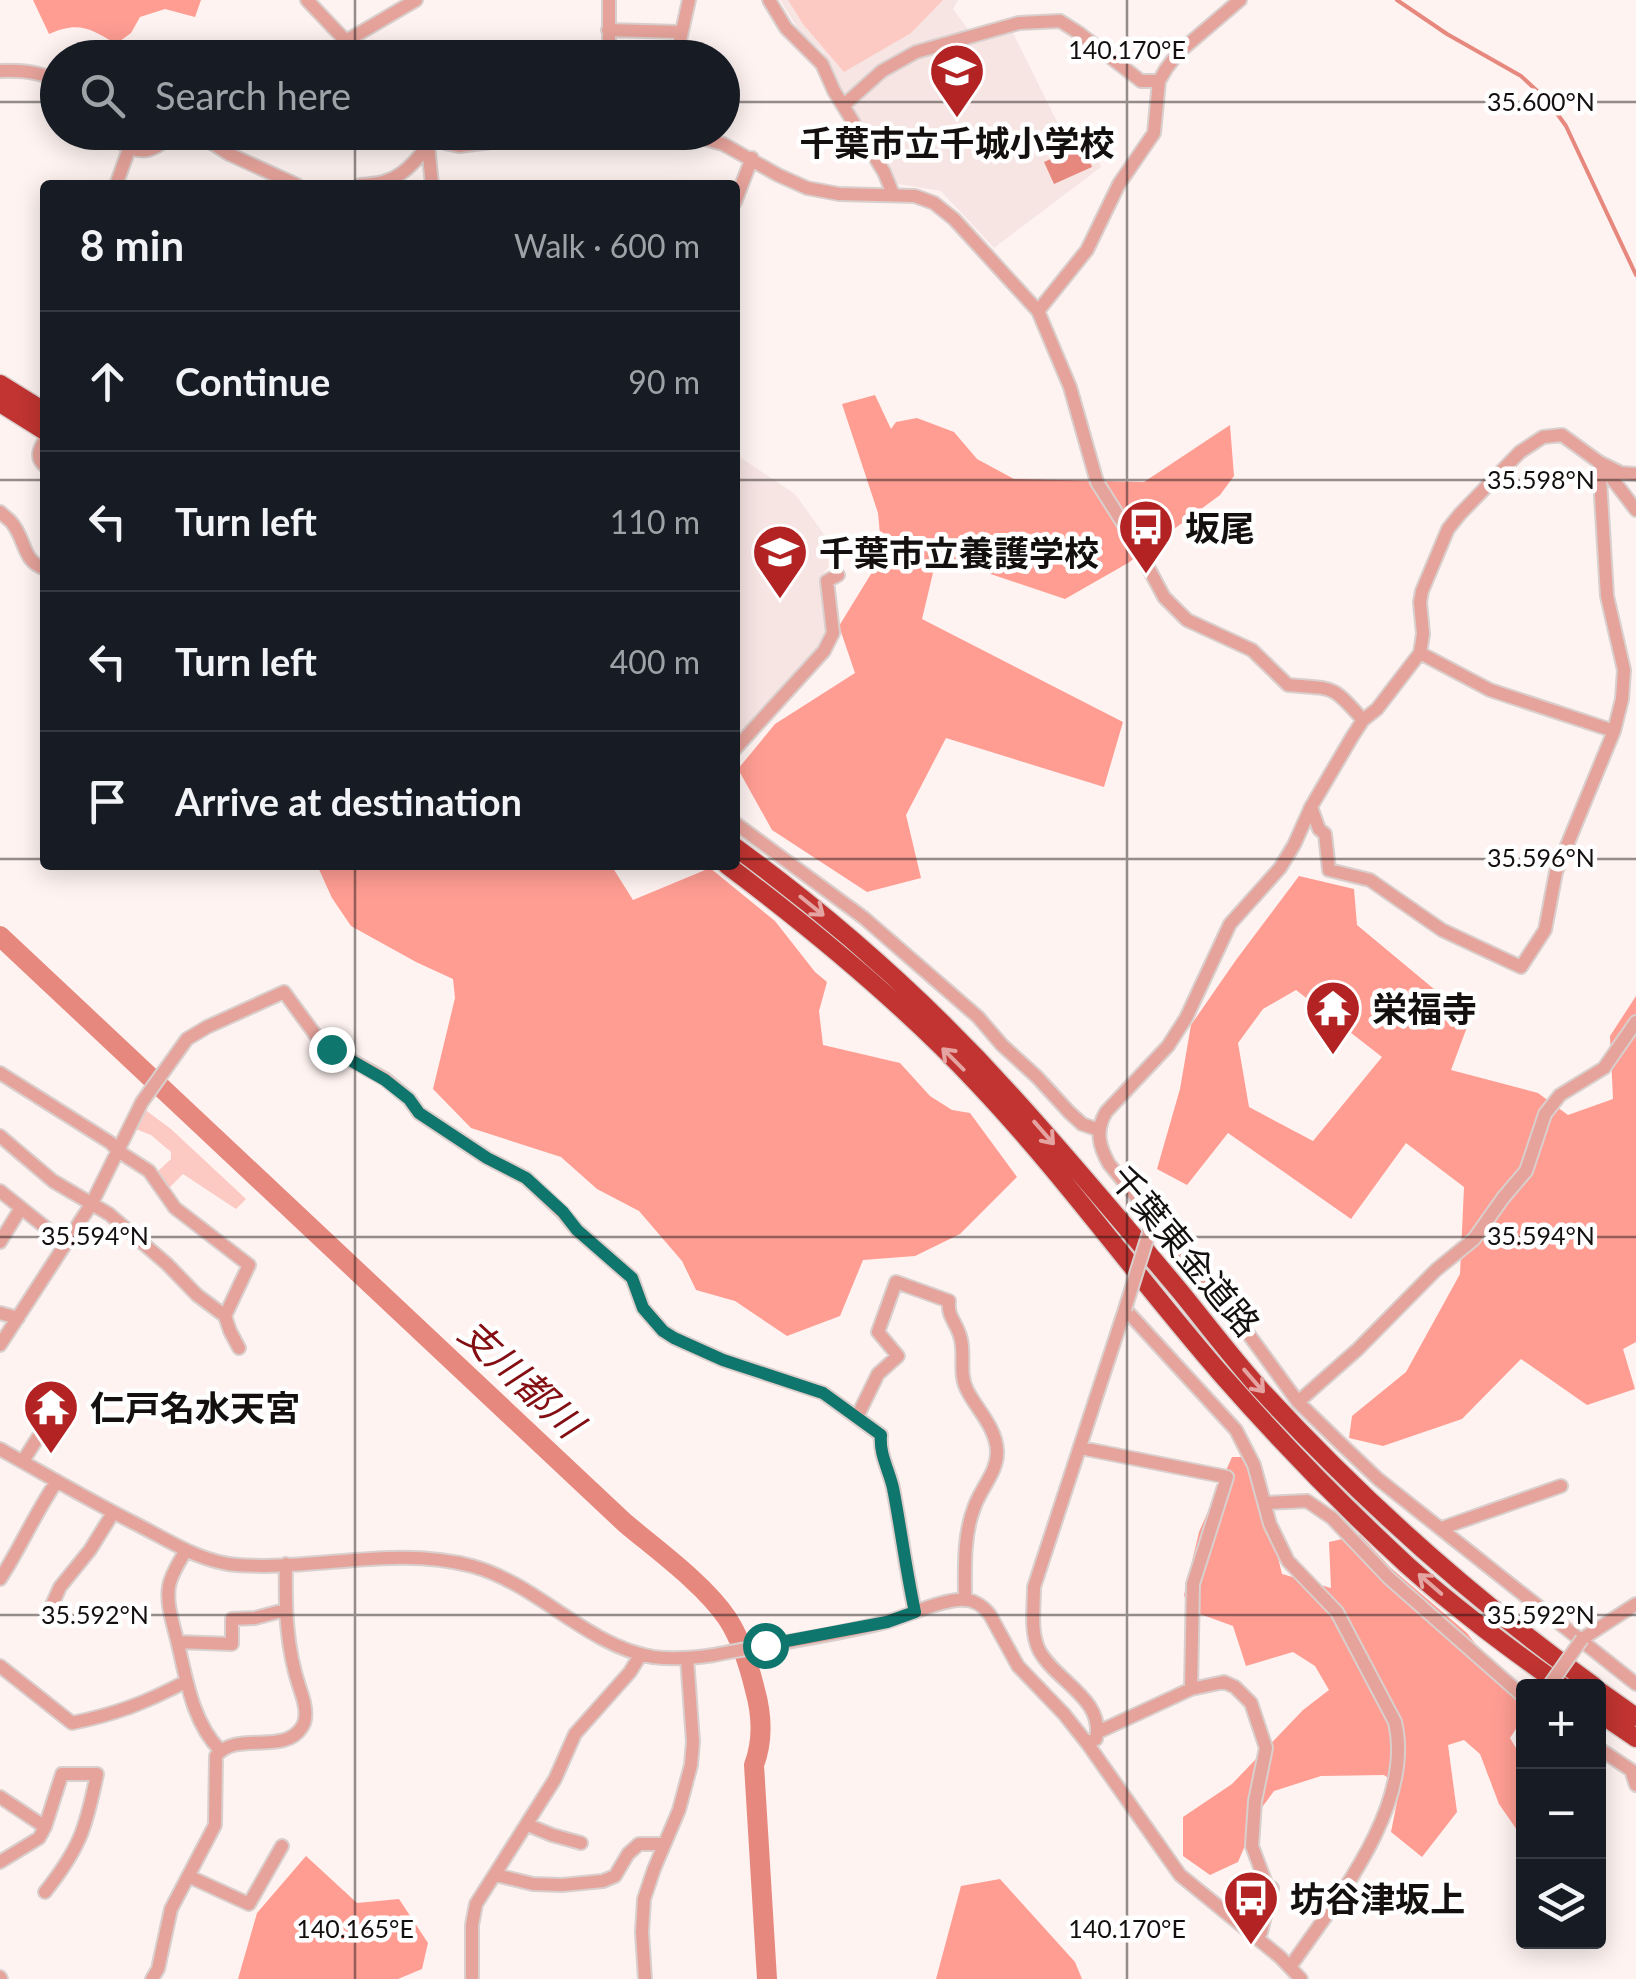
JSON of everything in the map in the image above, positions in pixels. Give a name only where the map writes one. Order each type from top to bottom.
[{"type":"highway","points":[[0,384],[40,409]]},
{"type":"highway","points":[[0,403],[40,428]]},
{"type":"highway","name":"千葉東金道路","points":[[740,851],[901,982],[969,1050],[1021,1105],[1258,1386],[1359,1493],[1465,1588],[1584,1679]]},
{"type":"highway","name":"千葉東金道路","points":[[734,870],[859,971],[980,1086],[1220,1373],[1340,1501],[1448,1600],[1553,1679]]},
{"type":"highway","name":"千葉東金道路","points":[[1606,1695],[1636,1716]]},
{"type":"highway","points":[[1606,1717],[1636,1738]]},
{"type":"street","points":[[308,0],[345,40],[416,0]]},
{"type":"street","points":[[608,40],[609,0]]},
{"type":"street","points":[[679,40],[689,0]]},
{"type":"street","points":[[769,0],[786,28],[822,64],[893,194]]},
{"type":"street","points":[[1038,311],[1086,250],[1119,184],[1154,132],[1160,81],[1178,53],[1240,0]]},
{"type":"street","points":[[844,105],[882,72],[916,52],[1019,23],[1060,21],[1141,80],[1160,81]]},
{"type":"street","points":[[608,30],[680,32]]},
{"type":"street","points":[[0,71],[40,75]]},
{"type":"street","points":[[118,180],[129,150]]},
{"type":"street","points":[[223,150],[284,180]]},
{"type":"street","points":[[390,180],[404,171],[421,150]]},
{"type":"street","points":[[431,150],[432,180]]},
{"type":"street","points":[[735,150],[808,188],[839,194],[915,196],[934,203],[954,219],[1038,311],[1070,387],[1097,482],[1164,597],[1204,630],[1252,650],[1288,685],[1330,689],[1340,694],[1363,720]]},
{"type":"street","points":[[740,189],[752,158]]},
{"type":"street","points":[[1636,474],[1599,462],[1562,436],[1543,437],[1520,452],[1448,529],[1422,590],[1420,653],[1377,709],[1363,720],[1310,807],[1280,868],[1230,924],[1186,1018],[1168,1046],[1100,1120],[1098,1140],[1109,1164],[1244,1328],[1298,1402],[1378,1479],[1636,1684]]},
{"type":"street","points":[[1310,807],[1319,830],[1325,834],[1329,870],[1370,880],[1442,930],[1521,967],[1545,930],[1556,872],[1614,731],[1622,699],[1624,670],[1606,596],[1599,462]]},
{"type":"street","points":[[1599,462],[1636,510]]},
{"type":"street","points":[[0,512],[12,523],[30,560],[40,567]]},
{"type":"street","points":[[740,743],[824,651],[834,633],[828,581],[838,575]]},
{"type":"street","points":[[1420,653],[1490,690],[1614,731]]},
{"type":"street","points":[[740,827],[864,918],[978,1017],[1082,1124],[1099,1130]]},
{"type":"street","points":[[0,1346],[92,1203],[142,1102],[187,1039],[284,992],[317,1037],[331,1049],[385,1080],[409,1099],[419,1113],[473,1149],[526,1178],[632,1278],[643,1308],[663,1331],[723,1360],[823,1393],[881,1435],[880,1446],[892,1483],[915,1612]]},
{"type":"street","points":[[1298,1402],[1358,1349],[1436,1270],[1474,1239],[1526,1171],[1545,1114],[1560,1095],[1604,1068],[1636,1022]]},
{"type":"street","points":[[0,1073],[111,1143],[149,1172],[175,1208],[249,1266],[225,1316]]},
{"type":"street","points":[[0,1136],[52,1181],[108,1214],[168,1264],[225,1316],[239,1348]]},
{"type":"street","points":[[0,1191],[65,1243]]},
{"type":"street","points":[[0,1242],[21,1208]]},
{"type":"street","points":[[1088,1743],[1096,1739],[1098,1732],[1092,1709],[1038,1648],[1034,1634],[1034,1588],[1154,1220]]},
{"type":"street","points":[[857,1418],[878,1374],[898,1356],[878,1332],[896,1282],[949,1301],[948,1312],[962,1338],[963,1378],[988,1421],[998,1452],[995,1468],[973,1509],[965,1600]]},
{"type":"street","points":[[1125,1309],[1236,1430],[1254,1465],[1270,1524],[1288,1561],[1337,1612],[1389,1708],[1398,1736],[1396,1776],[1370,1843],[1290,1967]]},
{"type":"street","points":[[0,1314],[18,1318]]},
{"type":"street","points":[[23,1461],[42,1431]]},
{"type":"street","points":[[1081,1448],[1227,1478],[1192,1584],[1191,1689]]},
{"type":"street","points":[[0,1449],[202,1558],[240,1565],[408,1558],[467,1564],[501,1576],[601,1638],[641,1654],[687,1658],[714,1654],[887,1622],[930,1606],[974,1602],[986,1609],[1018,1666],[1088,1743],[1180,1875],[1301,1979]]},
{"type":"street","points":[[0,1579],[57,1481]]},
{"type":"street","points":[[1442,1528],[1561,1486]]},
{"type":"street","points":[[1266,1503],[1306,1501],[1332,1518],[1390,1578],[1516,1690]]},
{"type":"street","points":[[48,1614],[60,1587],[90,1550],[113,1512]]},
{"type":"street","points":[[186,1550],[169,1584],[169,1614],[185,1682],[202,1723],[220,1750]]},
{"type":"street","points":[[153,1979],[172,1908],[215,1825],[215,1762],[220,1750],[230,1745],[282,1740],[304,1726],[304,1700],[294,1671],[285,1610],[286,1564]]},
{"type":"street","points":[[1553,1679],[1582,1640],[1636,1604]]},
{"type":"street","points":[[178,1642],[232,1644],[232,1619],[285,1610]]},
{"type":"street","points":[[472,1979],[472,1917],[476,1904],[555,1779],[575,1734],[641,1654]]},
{"type":"street","points":[[645,1979],[644,1899],[680,1810],[690,1766],[693,1742],[687,1658]]},
{"type":"street","points":[[0,1666],[72,1724],[142,1704],[185,1682]]},
{"type":"street","points":[[1098,1732],[1191,1689],[1224,1682],[1251,1703],[1266,1748],[1252,1846],[1272,1887],[1257,1938]]},
{"type":"street","points":[[1606,1753],[1631,1770],[1636,1785]]},
{"type":"street","points":[[0,1862],[40,1838],[62,1774],[97,1774],[81,1838],[69,1862],[45,1892]]},
{"type":"street","points":[[0,1796],[45,1828]]},
{"type":"street","points":[[528,1825],[581,1843]]},
{"type":"street","points":[[496,1874],[533,1884],[603,1881],[615,1876],[639,1844],[664,1844]]},
{"type":"street","points":[[188,1876],[249,1904],[282,1846]]},
{"type":"shaded area","points":[[33,0],[201,0],[195,17],[165,9],[140,17],[131,33],[121,40],[109,40],[84,28],[49,34]]},
{"type":"shaded area","name":"千葉市立千城小学校","points":[[780,0],[958,0],[953,9],[970,32],[1009,25],[1067,142],[1087,135],[1101,167],[994,248],[941,191],[892,183],[823,52],[800,32]]},
{"type":"shaded area","points":[[788,0],[943,0],[911,33],[844,72]]},
{"type":"shaded area","points":[[1083,145],[1092,167],[1054,184],[1044,162]]},
{"type":"shaded area","points":[[875,395],[891,429],[896,422],[917,418],[954,432],[977,459],[1014,479],[1144,482],[1230,425],[1234,476],[1220,495],[1128,563],[1065,599],[937,556],[922,619],[1123,722],[1104,787],[946,738],[906,815],[921,878],[867,892],[772,830],[740,773],[740,767],[775,724],[855,673],[839,626],[882,556],[878,513],[842,404]]},
{"type":"shaded area","name":"千葉市立養護学校","points":[[740,457],[795,494],[828,540],[829,566],[823,574],[829,628],[802,671],[740,736]]},
{"type":"shaded area","points":[[319,870],[614,870],[633,900],[712,870],[775,921],[827,982],[819,1011],[823,1045],[900,1063],[930,1096],[952,1110],[970,1113],[1017,1177],[960,1234],[915,1256],[863,1260],[840,1316],[787,1336],[735,1301],[696,1290],[682,1261],[639,1211],[597,1189],[561,1157],[471,1128],[433,1089],[455,998],[453,979],[351,926]]},
{"type":"shaded area","points":[[1299,876],[1354,889],[1357,925],[1470,1019],[1451,1070],[1538,1093],[1568,1115],[1613,1099],[1610,1036],[1636,996],[1636,1342],[1623,1349],[1635,1389],[1587,1405],[1521,1359],[1462,1419],[1383,1446],[1349,1438],[1352,1416],[1406,1372],[1460,1274],[1464,1187],[1406,1143],[1351,1219],[1228,1133],[1187,1185],[1157,1169],[1180,1089],[1191,1025]],"holes":[[[1296,990],[1382,1057],[1313,1141],[1249,1107],[1238,1043],[1263,1009]]]},
{"type":"shaded area","points":[[144,1109],[246,1199],[236,1209],[183,1174],[167,1190],[157,1172],[171,1159],[171,1152],[151,1135],[133,1128]]},
{"type":"shaded area","points":[[1232,1457],[1254,1457],[1282,1574],[1331,1588],[1329,1542],[1360,1535],[1391,1568],[1467,1633],[1516,1697],[1516,1729],[1510,1738],[1516,1748],[1516,1829],[1499,1804],[1480,1754],[1464,1740],[1448,1745],[1457,1812],[1422,1857],[1391,1832],[1400,1787],[1384,1775],[1321,1776],[1274,1791],[1260,1810],[1238,1862],[1210,1875],[1183,1856],[1183,1817],[1232,1784],[1303,1710],[1329,1690],[1315,1666],[1293,1652],[1246,1666],[1233,1626],[1189,1610],[1184,1595],[1199,1532]]},
{"type":"shaded area","points":[[306,1856],[357,1903],[399,1899],[428,1943],[422,1969],[398,1979],[238,1979],[257,1913]]},
{"type":"shaded area","points":[[1000,1879],[1075,1962],[1082,1979],[936,1979],[961,1886]]},
{"type":"waterway","points":[[1397,0],[1521,76],[1548,101],[1566,126],[1636,275]]},
{"type":"waterway","name":"支川都川","points":[[0,936],[625,1523],[693,1580],[727,1618],[747,1662],[760,1718],[754,1765],[767,1979]]},
{"type":"place","name":"千葉市立千城小学校","points":[[957,120]]},
{"type":"place","name":"坂尾","points":[[1146,576]]},
{"type":"place","name":"千葉市立養護学校","points":[[780,601]]},
{"type":"place","name":"栄福寺","points":[[1333,1057]]},
{"type":"place","name":"仁戸名水天宮","points":[[51,1456]]},
{"type":"place","name":"坊谷津坂上","points":[[1251,1947]]},
{"type":"route","points":[[331,1049],[385,1080],[409,1099],[419,1113],[487,1158],[526,1178],[632,1278],[643,1308],[663,1331],[723,1360],[823,1393],[881,1435],[880,1446],[892,1483],[915,1612],[887,1622],[765,1645]]}]
